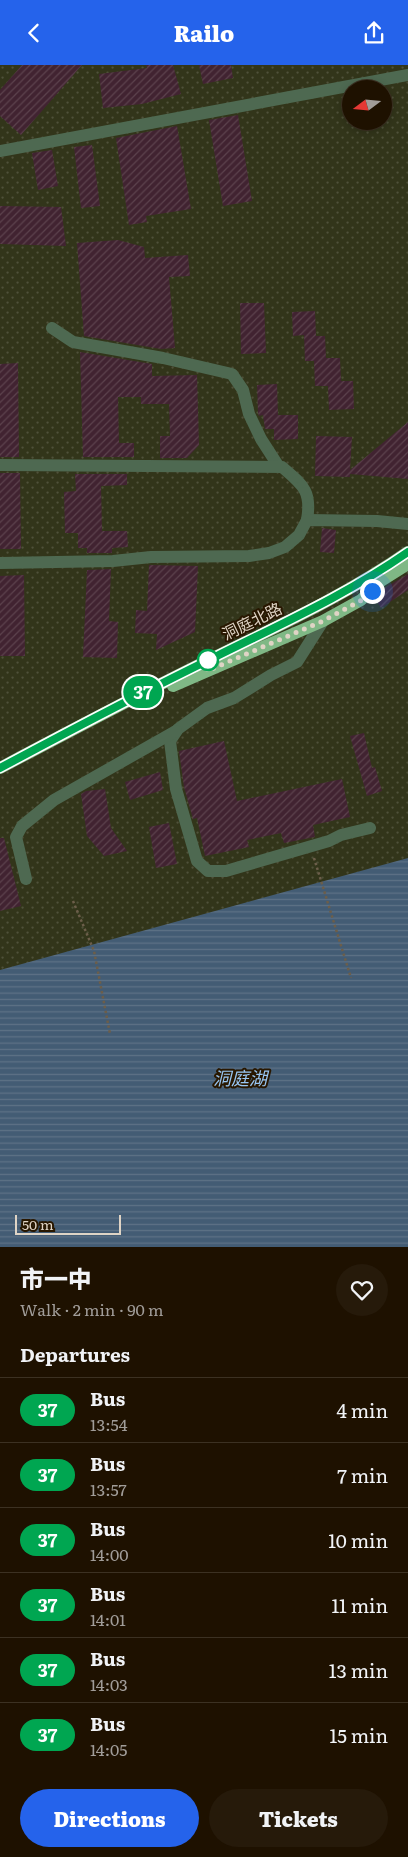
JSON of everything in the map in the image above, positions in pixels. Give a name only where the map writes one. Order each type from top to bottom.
[{"type":"main road","name":"洞庭北路","points":[[0,768],[136,696],[326,602],[364,581],[408,552]]},
{"type":"main road","name":"洞庭北路","points":[[0,777],[157,693],[323,621],[362,600],[382,581],[408,564]]},
{"type":"street","points":[[0,151],[408,75]]},
{"type":"street","points":[[52,328],[72,342],[163,358],[232,374],[243,390],[249,414],[261,439],[279,467]]},
{"type":"street","points":[[0,465],[282,467],[303,485],[309,508],[307,520],[299,535],[286,547],[268,553],[249,556],[151,557],[113,561],[0,563]]},
{"type":"street","points":[[307,520],[377,521],[408,524]]},
{"type":"street","points":[[26,879],[16,837],[22,826],[54,800],[178,729],[207,708],[234,699],[271,675],[298,662],[323,621]]},
{"type":"street","points":[[178,729],[170,741],[170,754],[176,789],[197,861],[208,871],[226,871],[310,847],[341,835],[370,828]]},
{"type":"path","points":[[310,847],[351,978]]},
{"type":"path","points":[[73,901],[94,951],[110,1034]]},
{"type":"green space","points":[[0,65],[408,65],[408,1247],[0,1247]]},
{"type":"water","name":"洞庭湖","points":[[408,858],[408,1247],[0,1247],[0,970]]},
{"type":"building","points":[[22,65],[82,65],[21,135],[0,116],[0,90]]},
{"type":"building","points":[[146,65],[173,65],[181,94],[142,104],[103,108],[99,74],[147,68]]},
{"type":"building","points":[[199,65],[231,65],[233,78],[203,84]]},
{"type":"building","points":[[238,115],[252,201],[223,206],[209,120]]},
{"type":"building","points":[[177,126],[191,209],[146,216],[147,222],[129,225],[116,138]]},
{"type":"building","points":[[92,145],[100,206],[81,208],[74,147]]},
{"type":"building","points":[[52,150],[58,186],[38,190],[32,153]]},
{"type":"building","points":[[0,206],[61,207],[66,246],[0,244]]},
{"type":"building","points":[[118,240],[144,247],[145,258],[188,255],[190,276],[169,277],[175,348],[161,349],[84,336],[77,243]]},
{"type":"building","points":[[240,303],[264,303],[266,353],[241,354]]},
{"type":"building","points":[[315,311],[316,336],[325,336],[326,358],[340,358],[341,381],[353,381],[354,409],[329,410],[328,386],[315,386],[314,361],[305,361],[304,335],[293,336],[292,312]]},
{"type":"building","points":[[80,352],[152,364],[152,376],[197,375],[199,445],[187,458],[160,458],[160,436],[170,436],[169,404],[141,404],[141,397],[118,397],[119,443],[134,443],[134,457],[83,457]]},
{"type":"building","points":[[18,363],[19,457],[0,457],[0,364]]},
{"type":"building","points":[[277,384],[278,415],[298,415],[298,439],[274,440],[274,429],[265,429],[263,415],[259,416],[257,385]]},
{"type":"building","points":[[408,422],[408,479],[350,474],[350,477],[315,476],[316,436],[352,437],[350,470]]},
{"type":"building","points":[[0,473],[20,473],[21,549],[0,549]]},
{"type":"building","points":[[75,474],[127,474],[127,485],[101,486],[102,531],[127,531],[128,547],[112,548],[112,553],[87,553],[87,548],[78,548],[78,533],[65,533],[64,492],[76,491]]},
{"type":"building","points":[[322,528],[336,530],[334,553],[320,552]]},
{"type":"building","points":[[149,565],[198,566],[195,632],[156,650],[157,634],[135,633],[136,610],[147,611]]},
{"type":"building","points":[[111,569],[109,621],[118,622],[117,658],[83,657],[87,570]]},
{"type":"building","points":[[408,574],[408,590],[381,608],[375,598],[386,587]]},
{"type":"building","points":[[24,575],[25,656],[0,656],[0,576]]},
{"type":"building","points":[[364,733],[372,768],[375,767],[382,791],[367,796],[350,736]]},
{"type":"building","points":[[224,741],[237,801],[342,779],[350,817],[313,825],[315,837],[284,843],[281,833],[247,840],[249,847],[205,856],[197,818],[193,819],[184,787],[179,751]]},
{"type":"building","points":[[160,772],[163,790],[130,800],[125,782]]},
{"type":"building","points":[[105,789],[111,828],[127,851],[104,856],[87,836],[81,794],[86,791]]},
{"type":"building","points":[[169,823],[177,864],[156,868],[149,827]]},
{"type":"building","points":[[0,838],[4,838],[21,906],[0,911]]},
{"type":"bus line","name":"37","points":[[0,768],[136,696],[326,602],[364,581],[408,552]]},
{"type":"route","points":[[208,660],[207,671],[323,621],[362,600],[372,591]]}]
